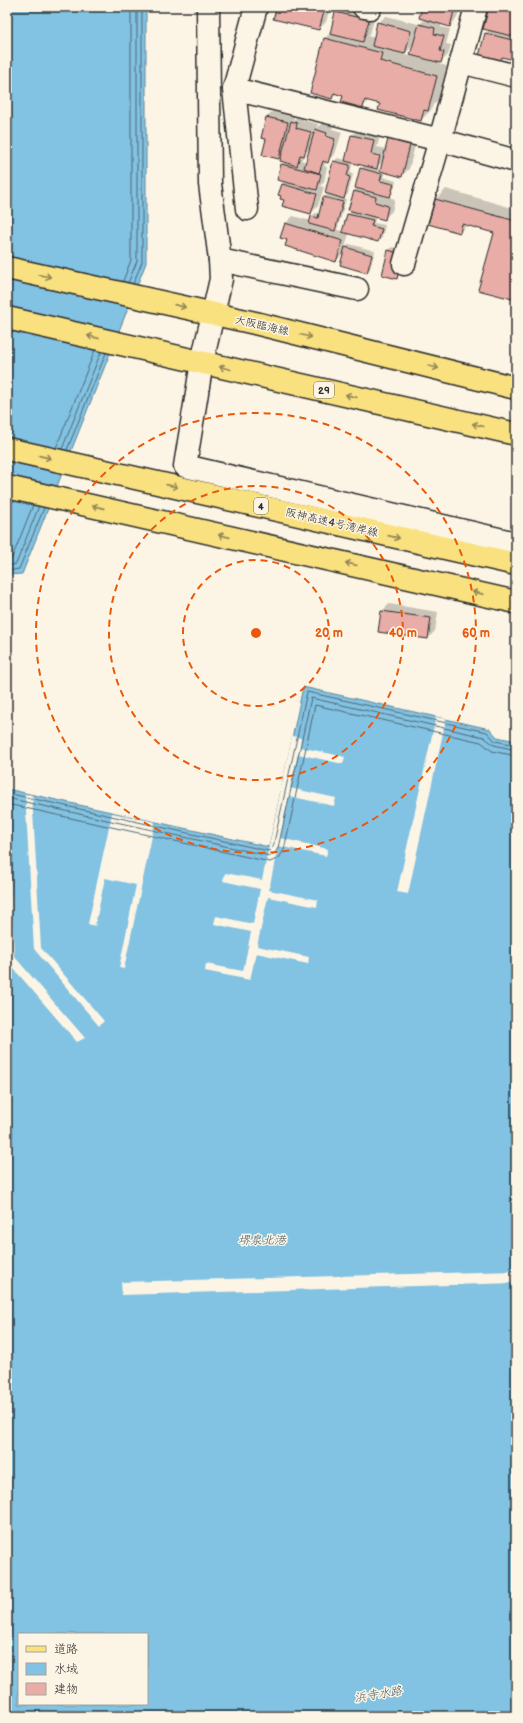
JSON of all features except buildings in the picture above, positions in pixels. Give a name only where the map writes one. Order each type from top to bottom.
[{"type":"main road","name":"大阪臨海線","points":[[7,268],[142,297],[516,388]]},
{"type":"main road","name":"29","points":[[7,318],[132,345],[516,434]]},
{"type":"main road","name":"阪神高速4号湾岸線","points":[[7,449],[516,564]]},
{"type":"main road","points":[[7,487],[516,602]]},
{"type":"street","points":[[208,7],[210,184],[221,278],[202,362],[185,466],[516,543]]},
{"type":"street","points":[[247,209],[234,89],[256,7]]},
{"type":"street","points":[[404,264],[440,140],[476,7]]},
{"type":"street","points":[[461,62],[516,76]]},
{"type":"street","points":[[234,89],[440,140],[516,161]]},
{"type":"street","points":[[220,260],[357,289]]},
{"type":"water","points":[[7,7],[146,7],[146,263],[22,574],[7,575]]},
{"type":"water","name":"堺泉北港","points":[[303,687],[490,729],[497,737],[516,741],[516,1716],[7,1716],[7,789],[269,847]]},
{"type":"pier","points":[[436,717],[446,719],[408,894],[397,892]]},
{"type":"pier","points":[[292,736],[301,738],[300,747],[345,757],[343,764],[298,754],[290,788],[336,798],[334,806],[289,796],[280,838],[328,849],[326,856],[278,846],[269,890],[318,900],[317,907],[268,897],[257,946],[309,957],[308,964],[256,953],[250,980],[205,971],[206,964],[243,971],[251,932],[214,924],[216,916],[253,924],[260,889],[223,881],[225,873],[262,880]]},
{"type":"pier","points":[[7,789],[14,956],[85,1038],[77,1042],[7,961]]},
{"type":"pier","points":[[25,794],[32,795],[41,948],[104,1021],[99,1026],[34,949]]},
{"type":"pier","points":[[112,813],[155,822],[124,969],[119,968],[136,885],[105,878],[95,926],[88,924]]},
{"type":"pier","points":[[516,1271],[516,1283],[122,1295],[121,1282]]},
{"type":"water label","name":"浜寺水路","points":[[378,1694]]}]
